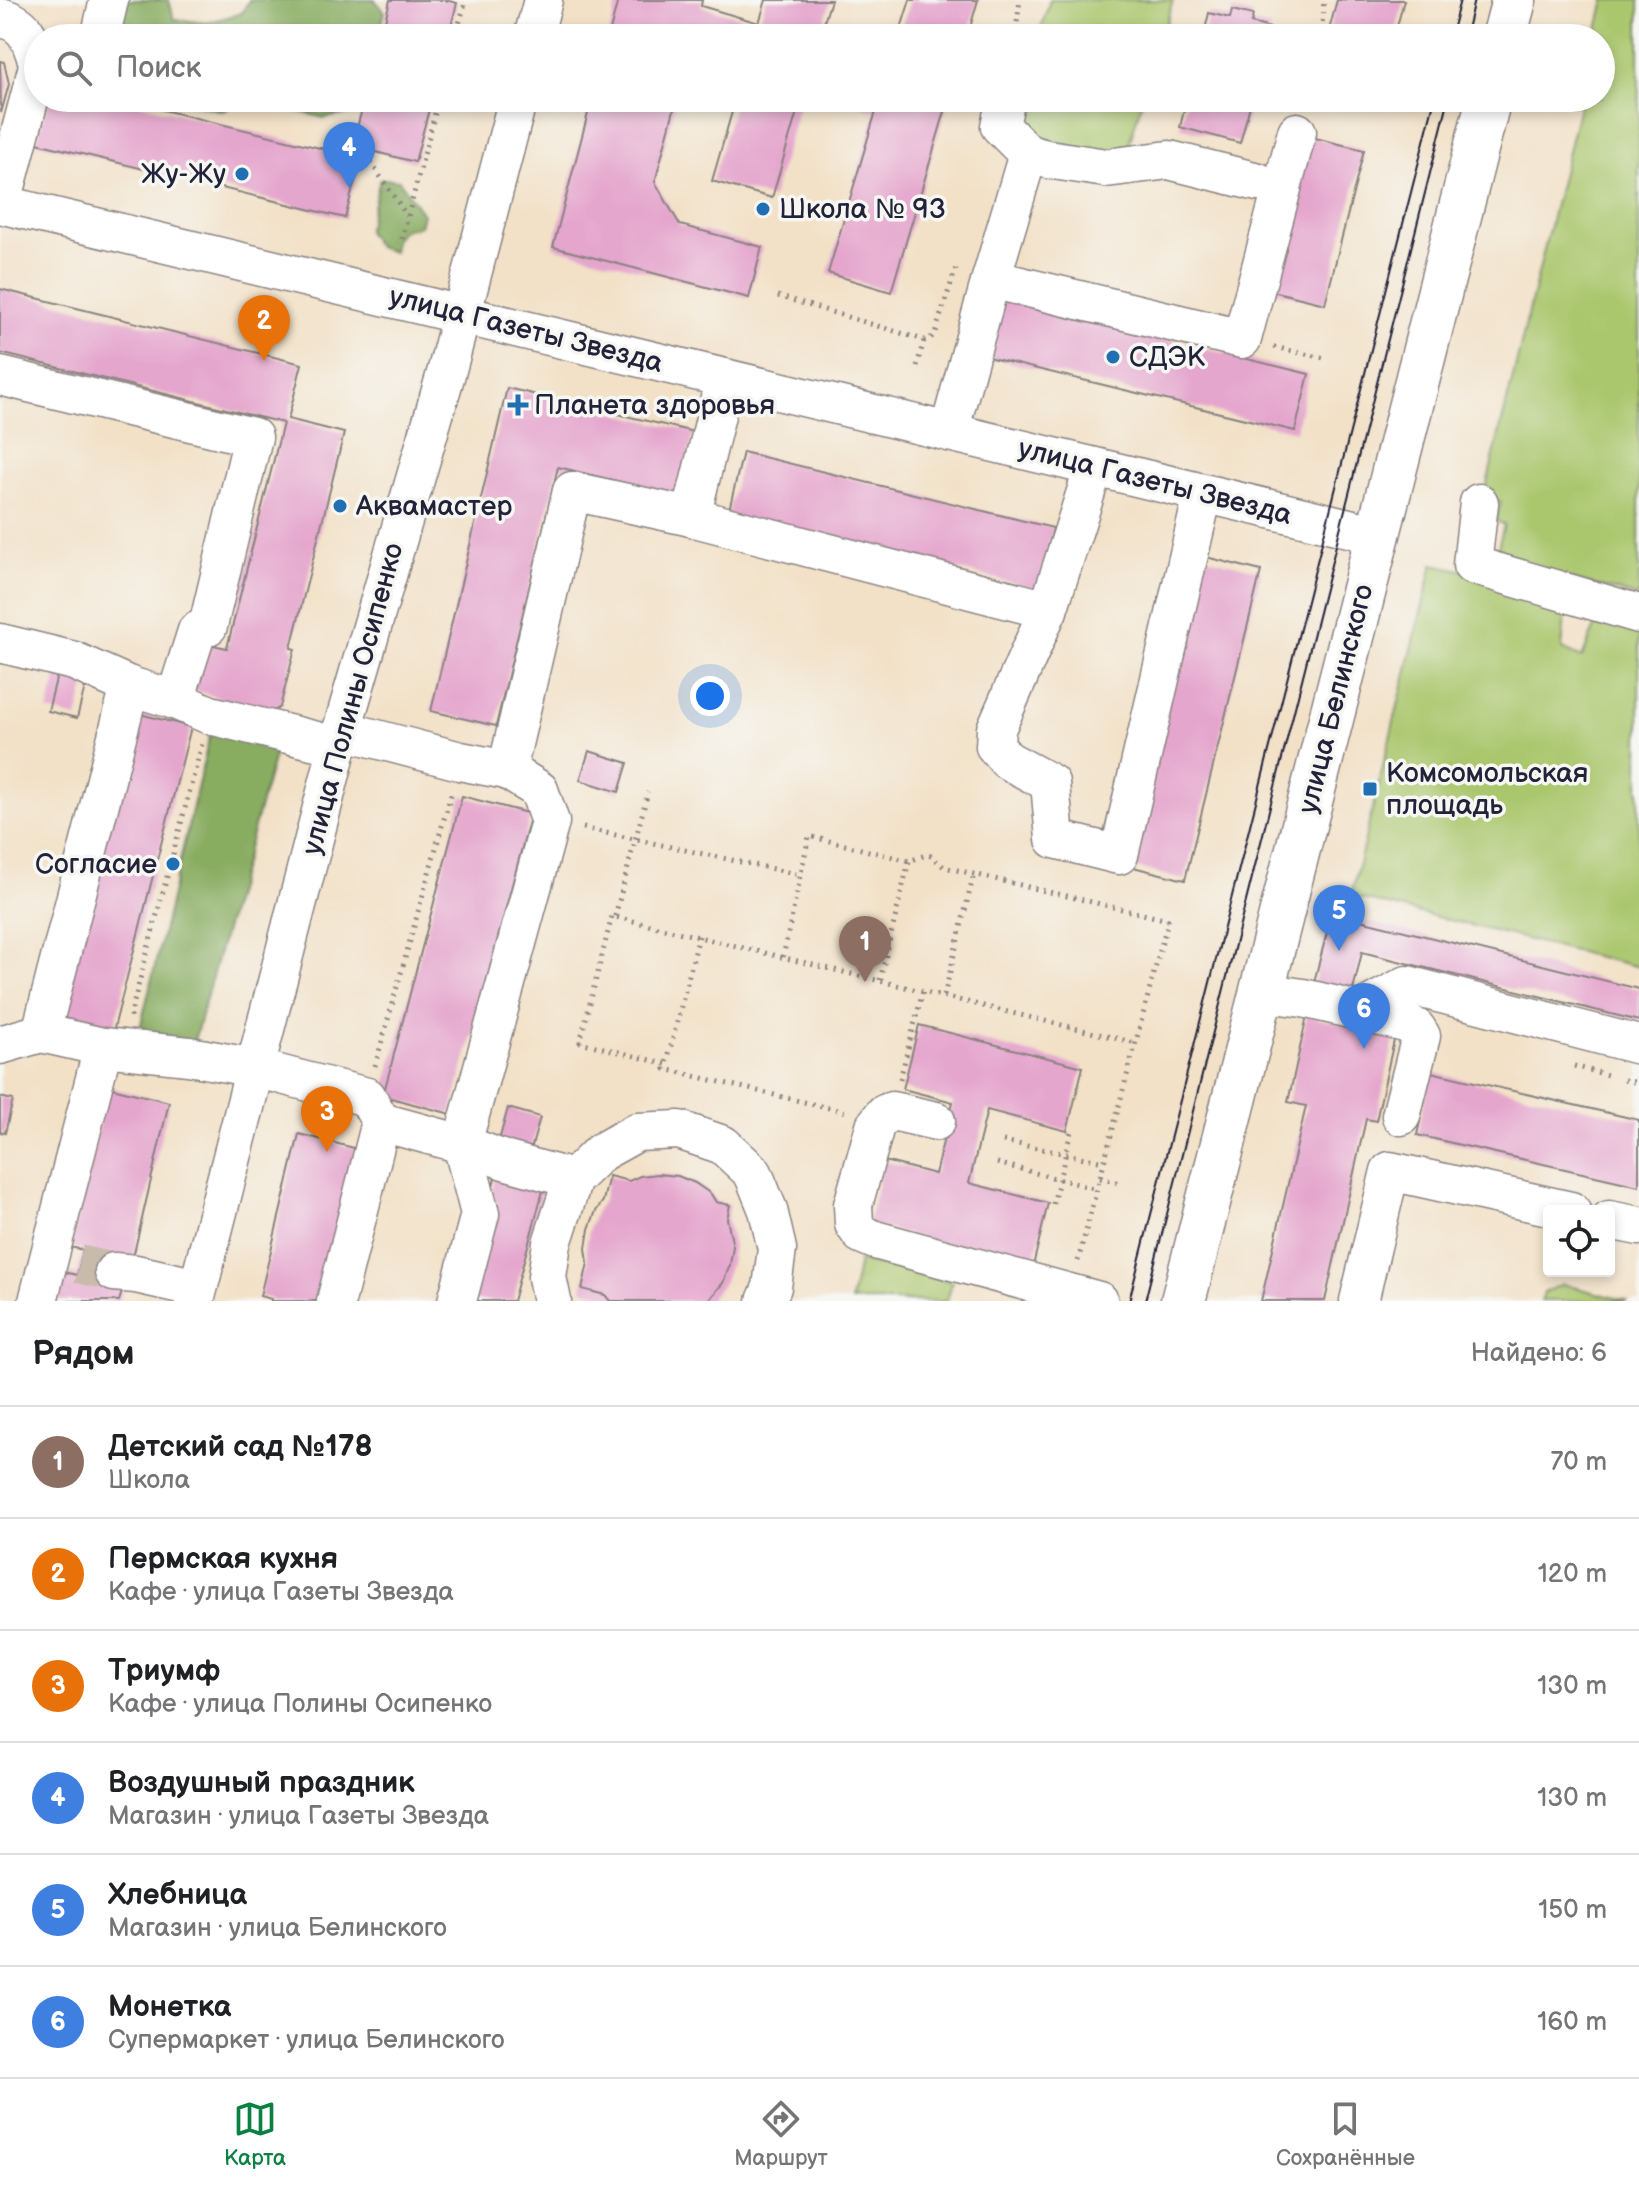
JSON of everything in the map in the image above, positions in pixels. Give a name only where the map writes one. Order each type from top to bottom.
[{"type":"main road","points":[[1508,24],[1514,0]]},
{"type":"main road","name":"улица Белинского","points":[[1183,1301],[1485,112]]},
{"type":"street","points":[[103,24],[109,0]]},
{"type":"street","points":[[537,24],[543,0]]},
{"type":"street","points":[[0,17],[15,21],[24,31]]},
{"type":"street","points":[[0,192],[6,187],[10,176],[26,112]]},
{"type":"street","name":"улица Полины Осипенко","points":[[196,1295],[340,738],[447,370],[514,112]]},
{"type":"street","points":[[1003,112],[1000,126],[1028,154],[1106,168],[1169,160],[1258,182]]},
{"type":"street","points":[[991,279],[1242,339],[1297,132]]},
{"type":"street","points":[[949,432],[1028,154]]},
{"type":"street","name":"улица Газеты Звезда","points":[[0,204],[1378,535]]},
{"type":"street","points":[[0,376],[253,437],[208,626],[197,631],[175,700]]},
{"type":"street","points":[[691,517],[725,378]]},
{"type":"street","points":[[1094,467],[1048,610],[996,729],[995,746],[1007,760],[1050,783],[1055,839],[1119,855],[1203,494]]},
{"type":"street","points":[[507,770],[572,491],[691,517],[1048,610]]},
{"type":"street","points":[[1479,503],[1472,565],[1639,614]]},
{"type":"street","points":[[0,643],[74,661],[130,686],[210,715],[507,770],[539,790],[550,822],[462,1144],[480,1214],[457,1301]]},
{"type":"street","points":[[41,1033],[130,686]]},
{"type":"street","points":[[1359,1011],[1407,985],[1639,1045]]},
{"type":"street","points":[[1261,992],[1359,1011],[1416,1028],[1421,1036],[1401,1116]]},
{"type":"street","points":[[0,1045],[41,1033],[112,1048],[189,1056],[255,1068],[504,1160],[573,1179]]},
{"type":"street","points":[[38,1301],[81,1264],[112,1048]]},
{"type":"street","points":[[336,1301],[374,1110]]},
{"type":"street","points":[[936,1121],[886,1115],[875,1126],[853,1205],[854,1224],[861,1234],[1084,1297]]},
{"type":"street","points":[[552,1301],[547,1277],[552,1243],[573,1179],[601,1152],[637,1132],[679,1130],[723,1145],[753,1173],[768,1210],[777,1249],[772,1287],[766,1301]]},
{"type":"street","points":[[1359,1301],[1390,1171],[1544,1205]]},
{"type":"street","points":[[1615,1221],[1639,1226]]},
{"type":"street","points":[[81,1264],[136,1274],[196,1295]]},
{"type":"path","points":[[459,24],[466,0]]},
{"type":"path","points":[[1017,24],[1020,0]]},
{"type":"path","points":[[1322,24],[1324,0]]},
{"type":"path","points":[[402,239],[435,112]]},
{"type":"path","points":[[344,130],[348,150],[365,154],[407,217]]},
{"type":"path","points":[[778,296],[924,340],[930,339],[935,333],[958,259]]},
{"type":"path","points":[[1242,339],[1328,359]]},
{"type":"path","points":[[917,366],[924,340]]},
{"type":"path","points":[[112,1048],[210,715]]},
{"type":"path","points":[[374,1110],[460,761]]},
{"type":"path","points":[[648,792],[580,1042],[666,1064]]},
{"type":"path","points":[[609,833],[801,875]]},
{"type":"path","points":[[783,957],[809,836],[909,861],[931,856],[944,867],[1168,920],[1097,1189],[1084,1297]]},
{"type":"path","points":[[880,980],[909,861]]},
{"type":"path","points":[[944,996],[974,874]]},
{"type":"path","points":[[615,916],[1136,1043]]},
{"type":"path","points":[[699,936],[665,1069],[886,1115],[923,991]]},
{"type":"path","points":[[1053,1204],[1072,1128]]},
{"type":"path","points":[[1003,1141],[1104,1162]]},
{"type":"path","points":[[997,1163],[1097,1189]]},
{"type":"path","points":[[1100,1178],[1120,1183]]},
{"type":"green space","points":[[122,0],[169,0],[174,19],[207,23],[242,13],[249,0],[375,0],[385,12],[381,24],[109,24]]},
{"type":"green space","points":[[1050,0],[1173,0],[1166,24],[1042,24]]},
{"type":"green space","points":[[1605,0],[1639,0],[1639,597],[1511,564],[1514,557],[1497,551],[1504,525],[1496,521],[1501,502],[1484,496],[1578,112],[1615,112],[1615,24],[1599,24]]},
{"type":"green space","points":[[301,112],[356,112],[356,113],[324,118]]},
{"type":"green space","points":[[1019,112],[1139,112],[1129,144],[1109,156],[1031,135],[1018,122]]},
{"type":"green space","points":[[380,179],[399,180],[423,214],[420,226],[402,230],[395,240],[393,252],[377,247],[367,231]]},
{"type":"green space","points":[[1433,564],[1470,572],[1566,605],[1562,649],[1582,658],[1598,619],[1639,628],[1639,967],[1351,896]]},
{"type":"green space","points":[[213,722],[278,742],[192,1048],[138,1037]]},
{"type":"green space","points":[[859,1261],[952,1282],[947,1301],[851,1301]]},
{"type":"green space","points":[[1562,1284],[1627,1301],[1541,1301],[1544,1293]]},
{"type":"building","points":[[390,0],[445,0],[457,3],[452,24],[384,24]]},
{"type":"building","points":[[618,0],[702,0],[701,6],[759,23],[766,0],[831,0],[823,24],[612,24]]},
{"type":"building","points":[[910,0],[978,0],[971,24],[902,24]]},
{"type":"building","points":[[1337,0],[1404,0],[1398,24],[1331,24]]},
{"type":"building","points":[[1232,10],[1253,15],[1251,23],[1255,24],[1206,24],[1209,13],[1230,18]]},
{"type":"building","points":[[0,61],[4,62],[9,84],[1,113]]},
{"type":"building","points":[[45,112],[172,112],[361,158],[345,218],[37,143]]},
{"type":"building","points":[[361,112],[428,112],[415,162],[352,146]]},
{"type":"building","points":[[588,112],[673,112],[655,182],[680,225],[762,247],[749,298],[553,247]]},
{"type":"building","points":[[732,112],[797,112],[772,198],[712,181]]},
{"type":"building","points":[[876,112],[945,112],[891,292],[828,273]]},
{"type":"building","points":[[1184,112],[1248,112],[1240,143],[1180,127]]},
{"type":"building","points":[[1307,136],[1364,150],[1325,304],[1268,290]]},
{"type":"building","points":[[0,289],[302,364],[288,419],[344,433],[291,648],[295,649],[280,707],[268,715],[189,688],[198,650],[213,645],[227,648],[283,423],[0,353]]},
{"type":"building","points":[[1001,299],[1309,374],[1295,431],[987,357]]},
{"type":"building","points":[[507,388],[694,432],[679,496],[558,467],[496,726],[431,711]]},
{"type":"building","points":[[743,452],[1053,528],[1038,589],[728,514]]},
{"type":"building","points":[[1202,556],[1261,571],[1185,880],[1125,865]]},
{"type":"building","points":[[58,671],[87,679],[77,718],[48,711]]},
{"type":"building","points":[[132,712],[191,727],[113,1032],[55,1018]]},
{"type":"building","points":[[589,751],[628,763],[619,792],[580,780]]},
{"type":"building","points":[[462,796],[531,814],[451,1114],[383,1096]]},
{"type":"building","points":[[1332,913],[1639,989],[1639,1021],[1362,952],[1352,995],[1313,986]]},
{"type":"building","points":[[1307,1016],[1395,1036],[1376,1121],[1366,1119],[1325,1301],[1261,1301],[1306,1106],[1288,1102]]},
{"type":"building","points":[[919,1025],[1083,1067],[1067,1131],[987,1110],[969,1183],[1048,1203],[1033,1266],[868,1224],[884,1161],[935,1174],[953,1102],[903,1089]]},
{"type":"building","points":[[1431,1072],[1639,1120],[1639,1186],[1417,1135]]},
{"type":"building","points":[[108,1087],[169,1102],[132,1262],[119,1301],[58,1301],[64,1272],[77,1275],[83,1250],[70,1247]]},
{"type":"building","points":[[0,1097],[13,1100],[5,1133],[0,1132]]},
{"type":"building","points":[[508,1108],[540,1117],[529,1157],[497,1148]]},
{"type":"building","points":[[299,1134],[358,1149],[322,1301],[271,1301],[260,1296]]},
{"type":"building","points":[[496,1174],[544,1187],[513,1301],[473,1301],[499,1204],[489,1201]]},
{"type":"building","points":[[658,1174],[678,1176],[695,1183],[711,1194],[716,1202],[730,1205],[727,1219],[733,1246],[723,1283],[708,1301],[610,1301],[605,1295],[582,1289],[588,1263],[586,1248],[589,1229],[603,1201],[609,1176],[629,1181]]},
{"type":"tunnel","points":[[79,1264],[114,1272]]},
{"type":"tram line","points":[[1454,24],[1460,0]]},
{"type":"tram line","points":[[1468,24],[1474,0]]},
{"type":"tram line","points":[[1129,1301],[1431,112]]},
{"type":"tram line","points":[[1145,1301],[1445,112]]},
{"type":"place","name":"Жу-Жу","points":[[242,174]]},
{"type":"place","name":"Воздушный праздник","points":[[349,188]]},
{"type":"place","name":"Школа № 93","points":[[763,209]]},
{"type":"place","name":"СДЭК","points":[[1113,357]]},
{"type":"place","name":"Пермская кухня","points":[[264,361]]},
{"type":"place","name":"Планета здоровья","points":[[518,405]]},
{"type":"place","name":"Аквамастер","points":[[340,506]]},
{"type":"place","name":"Комсомольская площадь","points":[[1370,789]]},
{"type":"place","name":"Согласие","points":[[173,864]]},
{"type":"place","name":"Хлебница","points":[[1339,951]]},
{"type":"place","name":"Детский сад №178","points":[[865,982]]},
{"type":"place","name":"Монетка","points":[[1364,1049]]},
{"type":"place","name":"Триумф","points":[[327,1152]]}]
